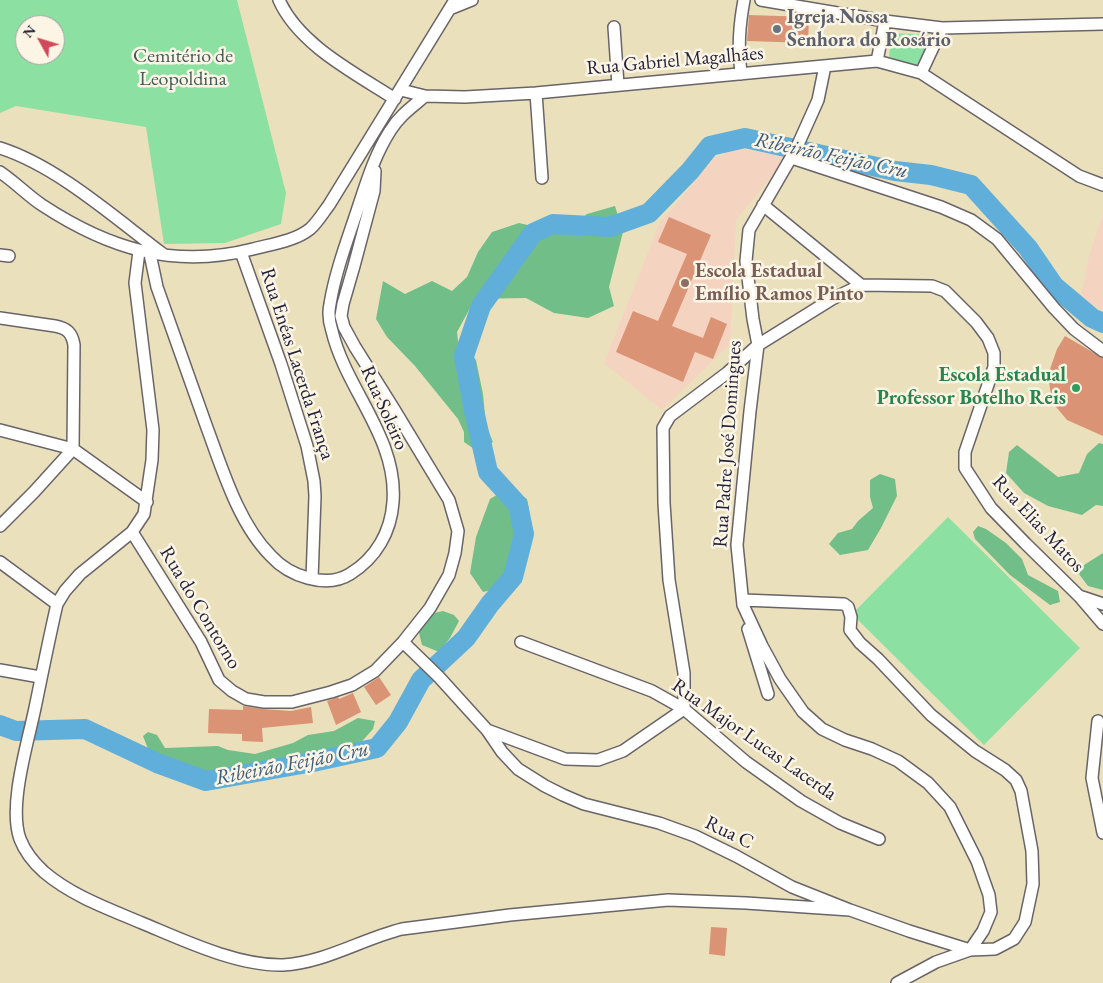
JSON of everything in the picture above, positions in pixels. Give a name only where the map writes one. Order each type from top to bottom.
[{"type":"street","points":[[279,0],[293,24],[321,49],[398,94]]},
{"type":"street","points":[[0,172],[57,215],[95,235],[144,253],[165,256],[209,257],[241,252],[297,237],[311,228],[330,206],[454,4],[472,0]]},
{"type":"street","points":[[742,74],[738,45],[744,0]]},
{"type":"street","points":[[761,0],[885,21],[942,28],[1103,24]]},
{"type":"street","points":[[877,61],[885,21]]},
{"type":"street","points":[[614,27],[618,85]]},
{"type":"street","points":[[920,73],[942,28]]},
{"type":"street","name":"Rua Gabriel Magalhães","points":[[398,94],[465,97],[536,93],[877,61],[920,73],[1079,176],[1103,185]]},
{"type":"street","name":"Rua Padre José Domingues","points":[[825,66],[818,100],[794,154],[750,230],[746,261],[758,345],[737,545],[743,603],[762,646],[780,679],[803,712],[822,729],[898,761],[928,783],[950,807],[977,861],[989,895],[990,912],[983,931],[970,950]]},
{"type":"street","points":[[536,93],[542,178]]},
{"type":"street","name":"Rua Soleiro","points":[[144,253],[231,493],[255,536],[271,557],[287,569],[312,579],[328,581],[348,575],[365,563],[381,544],[389,525],[393,502],[393,485],[384,443],[343,361],[332,333],[329,318],[330,304],[346,245],[377,153],[400,117],[425,96]]},
{"type":"street","points":[[0,148],[17,153],[66,182],[165,256]]},
{"type":"street","name":"Rua do Contorno","points":[[132,532],[201,642],[219,680],[232,691],[246,698],[264,702],[292,702],[352,685],[375,671],[403,642],[430,608],[449,575],[455,553],[458,531],[450,500],[355,347],[344,327],[341,316],[342,304],[374,191],[377,153]]},
{"type":"street","points":[[794,154],[941,207],[971,220],[998,239],[1054,308],[1074,329],[1103,351]]},
{"type":"street","points":[[763,205],[861,285]]},
{"type":"street","name":"Rua Enéas Lacerda França","points":[[241,252],[281,364],[307,446],[315,496],[312,579]]},
{"type":"street","points":[[144,253],[135,283],[153,430],[147,502],[140,521],[132,532],[80,574],[57,604],[19,781],[17,812],[20,838],[29,857],[45,873],[72,892],[196,946],[246,960],[282,965],[298,963],[355,946],[385,933],[410,927],[510,914],[668,900],[746,902],[850,910]]},
{"type":"street","name":"Rua Elias Matos","points":[[684,710],[684,673],[669,580],[664,503],[663,428],[670,416],[727,373],[758,345],[832,300],[861,285],[932,286],[945,290],[976,322],[988,338],[994,353],[994,367],[965,452],[965,468],[991,508],[1079,596],[1103,604]]},
{"type":"street","points":[[0,318],[64,328],[70,333],[74,345],[74,449],[0,526]]},
{"type":"street","points":[[0,430],[74,449],[147,502]]},
{"type":"street","points":[[0,562],[57,604]]},
{"type":"street","points":[[1079,596],[1103,624]]},
{"type":"street","points":[[768,694],[755,655],[743,603],[844,604],[848,607],[851,617],[850,630],[931,715],[975,752],[1005,770],[1016,780],[1021,792],[1032,851],[1033,884],[1025,922],[1014,939],[995,949],[970,950],[936,962],[916,979],[896,983]]},
{"type":"street","name":"Rua C","points":[[403,642],[439,677],[487,730],[502,752],[518,769],[545,786],[584,804],[659,824],[695,836],[792,887],[850,910],[970,950]]},
{"type":"street","name":"Rua Major Lucas Lacerda","points":[[521,642],[652,691],[684,710],[746,762],[801,801],[840,823],[879,839]]},
{"type":"street","points":[[0,670],[40,677]]},
{"type":"street","points":[[487,730],[565,759],[598,760],[623,751],[684,710]]},
{"type":"street","points":[[1098,721],[1092,778],[1103,833]]},
{"type":"shaded area","name":"Escola Estadual Emílio Ramos Pinto","points":[[740,148],[787,157],[736,220],[730,344],[662,410],[604,363],[660,222],[714,158]]},
{"type":"shaded area","points":[[1103,215],[1103,312],[1081,296],[1089,256]]},
{"type":"green space","name":"Cemitério de Leopoldina","points":[[0,0],[237,0],[286,193],[281,224],[225,243],[164,244],[146,127],[16,106],[0,113]]},
{"type":"green space","points":[[892,33],[935,35],[920,67],[889,57]]},
{"type":"green space","points":[[615,206],[623,232],[609,287],[614,306],[588,318],[554,313],[526,298],[475,299],[457,332],[458,341],[476,360],[483,394],[486,425],[493,442],[477,451],[464,442],[464,432],[458,419],[415,366],[387,337],[376,319],[383,281],[405,294],[432,281],[452,291],[467,277],[478,252],[492,232],[519,223],[563,233],[587,214]]},
{"type":"green space","points":[[1099,443],[1103,444],[1103,506],[1096,505],[1082,515],[1048,506],[1024,493],[1006,473],[1009,452],[1017,445],[1058,477],[1079,473],[1087,454]]},
{"type":"green space","points":[[880,474],[895,479],[897,496],[868,550],[840,555],[829,544],[838,533],[852,529],[873,508],[870,497],[870,480]]},
{"type":"green space","points":[[510,487],[527,499],[530,515],[503,577],[495,589],[483,592],[470,573],[476,537],[490,499]]},
{"type":"green space","points":[[948,517],[1080,648],[984,745],[852,614]]},
{"type":"green space","points":[[978,526],[986,529],[1006,543],[1022,559],[1028,575],[1058,591],[1060,602],[1050,605],[1010,575],[975,539],[973,532]]},
{"type":"green space","points":[[1103,553],[1103,590],[1088,586],[1079,574],[1084,565]]},
{"type":"green space","points":[[443,611],[454,615],[459,621],[450,638],[439,652],[422,645],[418,629],[430,614]]},
{"type":"green space","points":[[358,718],[375,721],[373,729],[357,747],[208,774],[193,773],[148,749],[143,736],[148,732],[157,735],[165,748],[218,746],[228,750],[255,754],[293,743],[308,735],[334,731]]},
{"type":"building","name":"Igreja Nossa Senhora do Rosário","points":[[749,15],[809,17],[808,43],[747,41]]},
{"type":"building","points":[[669,217],[711,235],[672,326],[703,338],[711,317],[727,324],[713,359],[695,352],[683,382],[616,352],[633,311],[658,321],[687,254],[658,242]]},
{"type":"building","name":"Escola Estadual Professor Botelho Reis","points":[[1065,336],[1103,358],[1103,436],[1067,420],[1052,402],[1048,375],[1057,349]]},
{"type":"building","points":[[379,677],[391,695],[376,705],[364,687]]},
{"type":"building","points":[[353,693],[361,712],[336,725],[327,701],[338,697],[339,699]]},
{"type":"building","points":[[243,706],[291,711],[311,707],[313,723],[262,728],[263,742],[242,741],[242,734],[208,733],[209,709],[243,710]]},
{"type":"building","points":[[711,927],[727,928],[725,956],[709,954]]},
{"type":"waterway","name":"Ribeirão Feijão Cru","points":[[0,725],[16,731],[85,729],[157,763],[206,781],[313,762],[377,748],[398,722],[421,680],[466,638],[490,604],[513,577],[524,534],[518,505],[488,472],[474,411],[464,356],[481,306],[533,233],[553,224],[610,227],[649,213],[690,171],[710,146],[745,138],[895,171],[931,175],[971,185],[1028,248],[1054,286],[1092,318],[1103,323]]},
{"type":"place","name":"Igreja Nossa Senhora do Rosário","points":[[777,29]]},
{"type":"place","name":"Escola Estadual Emílio Ramos Pinto","points":[[685,283]]},
{"type":"place","name":"Escola Estadual Professor Botelho Reis","points":[[1076,388]]}]
